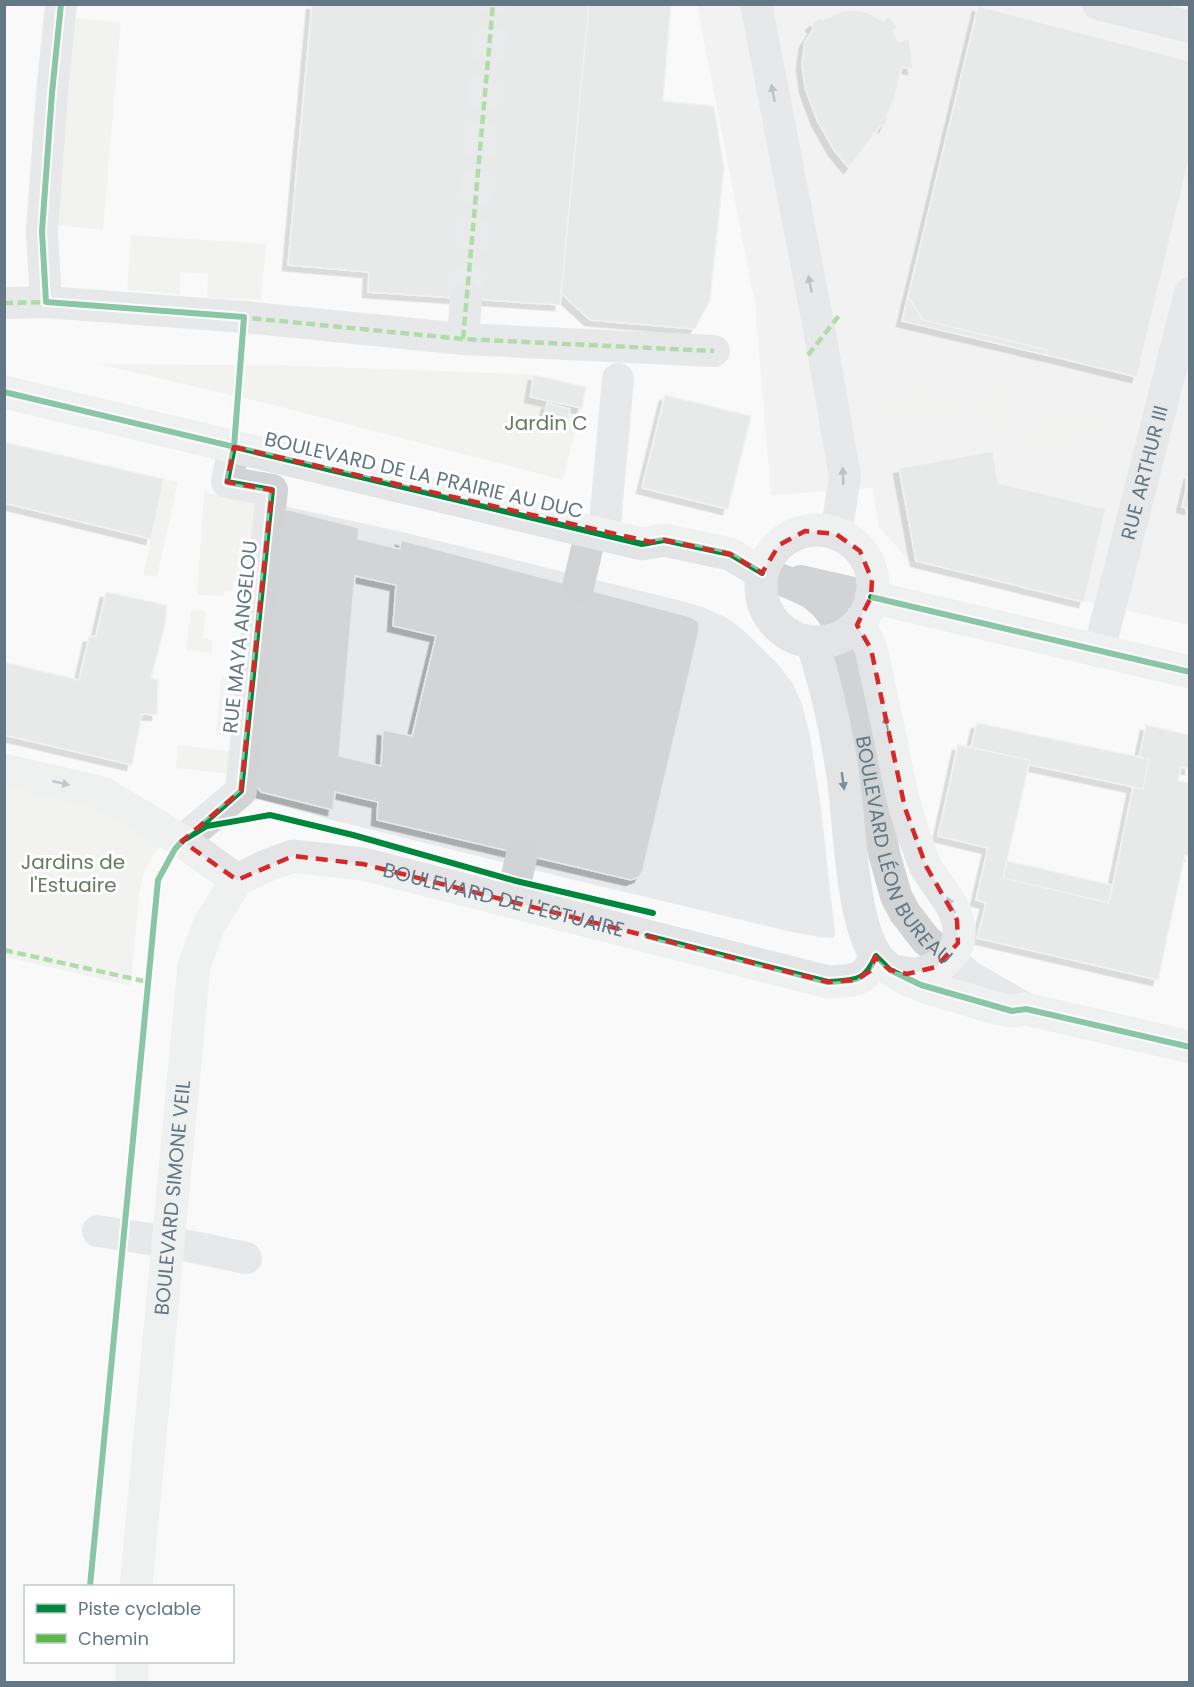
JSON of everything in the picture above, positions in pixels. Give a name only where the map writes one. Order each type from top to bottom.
[{"type":"main road","name":"BOULEVARD DE LA PRAIRIE AU DUC","points":[[4,392],[642,544],[664,540],[730,554],[762,573]]},
{"type":"main road","points":[[806,531],[836,534],[849,541],[860,551],[868,565],[872,580],[857,619],[828,641],[812,642],[797,639],[782,631],[771,619],[764,604],[761,588],[762,573],[768,558],[791,536],[806,531]]},
{"type":"main road","name":"BOULEVARD DE LA PRAIRIE AU DUC","points":[[857,619],[1099,651],[1190,672]]},
{"type":"main road","name":"BOULEVARD LÉON BUREAU","points":[[857,619],[871,649],[905,808],[916,842],[926,866],[951,903],[957,920],[958,943],[947,959]]},
{"type":"main road","name":"BOULEVARD LÉON BUREAU","points":[[812,642],[827,686],[841,766],[863,928],[883,963]]},
{"type":"main road","points":[[4,770],[103,793],[237,879]]},
{"type":"main road","name":"BOULEVARD DE L'ESTUAIRE","points":[[237,879],[292,856],[363,864],[828,982],[856,980],[883,963]]},
{"type":"main road","name":"BOULEVARD SIMONE VEIL","points":[[136,1585],[195,966],[210,922],[237,879]]},
{"type":"main road","points":[[883,963],[907,974],[923,973],[947,959]]},
{"type":"main road","points":[[883,963],[921,985],[954,996],[1012,1011],[1026,1009],[1190,1047]]},
{"type":"main road","points":[[132,1663],[132,1683]]},
{"type":"street","points":[[46,302],[42,231],[61,4]]},
{"type":"street","points":[[756,4],[815,347],[845,477],[836,534]]},
{"type":"street","points":[[1098,4],[1190,27]]},
{"type":"street","name":"RUE ARTHUR III","points":[[1099,651],[1190,293]]},
{"type":"street","points":[[464,339],[466,299]]},
{"type":"street","points":[[4,303],[46,302],[281,320],[464,339],[714,351]]},
{"type":"street","points":[[815,347],[841,313]]},
{"type":"street","points":[[578,587],[598,534],[618,379]]},
{"type":"street","name":"RUE MAYA ANGELOU","points":[[182,842],[241,791],[272,490],[227,482],[234,447]]},
{"type":"street","name":"BOULEVARD DE LA PRAIRIE AU DUC","points":[[762,573],[857,619]]},
{"type":"street","name":"BOULEVARD DE LA PRAIRIE AU DUC","points":[[762,573],[804,588],[829,607],[837,619],[857,619]]},
{"type":"street","name":"BOULEVARD LÉON BUREAU","points":[[857,619],[884,854],[892,884],[906,913],[926,940],[947,959]]},
{"type":"street","points":[[511,902],[522,854]]},
{"type":"street","points":[[947,959],[969,976],[1026,1009]]},
{"type":"street","points":[[98,1231],[169,1242],[246,1258]]},
{"type":"highlighted area","points":[[234,447],[651,542],[664,540],[730,554],[762,573],[779,545],[805,531],[836,534],[860,551],[872,580],[871,597],[857,625],[871,649],[905,808],[926,866],[957,920],[958,943],[936,967],[907,974],[890,970],[875,957],[870,971],[856,980],[828,982],[363,864],[293,856],[237,880],[182,841],[241,791],[272,490],[227,482]]},
{"type":"shaded area","points":[[697,5],[1189,5],[1189,625],[908,560],[879,527],[872,488],[771,495],[755,304]]},
{"type":"shaded area","points":[[275,504],[402,532],[686,602],[727,618],[743,630],[776,662],[792,682],[802,704],[810,736],[820,800],[835,934],[833,938],[792,932],[587,883],[332,820],[249,796]]},
{"type":"green space","points":[[72,18],[121,22],[103,230],[54,225]]},
{"type":"green space","points":[[131,235],[266,244],[261,300],[207,297],[208,274],[181,272],[180,294],[127,290]]},
{"type":"green space","name":"Jardin C","points":[[98,364],[276,365],[527,374],[586,387],[563,480],[273,405]]},
{"type":"green space","points":[[993,386],[1006,388],[1011,397],[1013,412],[1006,426],[985,430],[982,426],[984,404]]},
{"type":"green space","points":[[934,391],[954,401],[956,407],[949,416],[936,423],[910,409],[881,412],[873,406],[874,401],[885,396]]},
{"type":"green space","points":[[1067,408],[1087,414],[1119,436],[1115,442],[1094,436],[1056,445],[1040,454],[1026,453],[1025,443],[1036,425],[1054,412]]},
{"type":"green space","points":[[164,479],[178,482],[157,577],[143,575]]},
{"type":"green space","points":[[204,492],[256,503],[248,575],[243,581],[233,581],[232,592],[225,591],[223,596],[197,595]]},
{"type":"green space","points":[[191,610],[206,611],[203,638],[213,640],[212,653],[186,650]]},
{"type":"green space","points":[[221,676],[249,679],[246,711],[229,710],[227,736],[216,735]]},
{"type":"green space","points":[[178,745],[231,751],[229,774],[176,768]]},
{"type":"green space","name":"Jardins de l'Estuaire","points":[[5,781],[59,793],[118,816],[160,839],[159,847],[145,869],[139,894],[131,986],[5,957]]},
{"type":"building","points":[[312,4],[589,4],[560,305],[368,292],[369,272],[288,265]]},
{"type":"building","points":[[589,4],[671,4],[663,101],[714,106],[724,168],[710,300],[695,329],[590,320],[561,293]]},
{"type":"building","points":[[978,6],[1190,61],[1190,155],[1137,377],[1046,355],[1047,350],[923,320],[908,296]]},
{"type":"building","points":[[844,10],[868,13],[884,21],[888,16],[898,27],[893,31],[899,42],[909,38],[913,69],[902,67],[895,97],[887,116],[889,117],[884,127],[881,125],[849,168],[834,150],[817,120],[805,87],[802,64],[805,42],[814,28],[811,25],[820,17],[822,20]]},
{"type":"building","points":[[908,296],[923,320],[1047,350],[1046,355],[902,321]]},
{"type":"building","points":[[534,375],[586,387],[582,408],[530,397]]},
{"type":"building","points":[[665,395],[751,416],[728,509],[642,488]]},
{"type":"building","points":[[547,403],[570,409],[568,419],[545,413]]},
{"type":"building","points":[[4,442],[164,479],[151,539],[4,503]]},
{"type":"building","points":[[993,451],[998,483],[1106,509],[1084,602],[916,561],[899,468]]},
{"type":"building","points":[[1190,473],[1190,509],[1182,507]]},
{"type":"building","points":[[283,510],[359,528],[358,539],[400,549],[401,540],[691,617],[699,622],[699,631],[643,870],[639,877],[631,880],[377,820],[378,802],[335,792],[333,810],[261,792],[255,784]],"holes":[[[355,576],[396,585],[393,626],[436,636],[412,736],[383,730],[381,766],[339,756]]]},
{"type":"building","points":[[106,592],[167,605],[165,625],[151,678],[158,680],[157,715],[142,714],[132,765],[4,735],[4,662],[79,680],[89,637],[96,636]]},
{"type":"building","points":[[977,723],[1149,759],[1143,789],[1030,765],[1030,760],[971,747]]},
{"type":"building","points":[[1146,725],[1190,735],[1190,769],[1181,767],[1178,781],[1190,783],[1190,856],[1185,855],[1158,980],[977,938],[986,903],[976,900],[988,848],[938,836],[958,745],[1030,760],[1003,878],[1109,903],[1133,787],[1143,789],[1149,759],[1139,758]]},
{"type":"building","points":[[1007,861],[1112,885],[1109,903],[1003,878]]},
{"type":"tunnel","points":[[466,299],[493,4]]},
{"type":"marked path","points":[[463,339],[493,4]]},
{"type":"marked path","points":[[4,303],[50,302]]},
{"type":"marked path","points":[[808,355],[841,313]]},
{"type":"marked path","points":[[239,317],[463,339],[714,351]]},
{"type":"marked path","points":[[4,950],[148,982]]},
{"type":"cycle path","points":[[61,4],[42,231],[46,302],[244,317],[234,447],[227,482],[272,490],[241,791],[201,826]]},
{"type":"cycle path","points":[[4,392],[642,544],[664,540],[730,554],[762,573]]},
{"type":"cycle path","points":[[871,597],[1190,672]]},
{"type":"cycle path","points":[[90,1585],[158,880],[175,849],[182,841],[207,826],[270,815],[353,835],[516,881],[653,913]]},
{"type":"cycle path","points":[[647,936],[828,982],[852,980],[863,976],[876,956],[890,970],[921,985],[1012,1011],[1026,1009],[1190,1047]]}]
